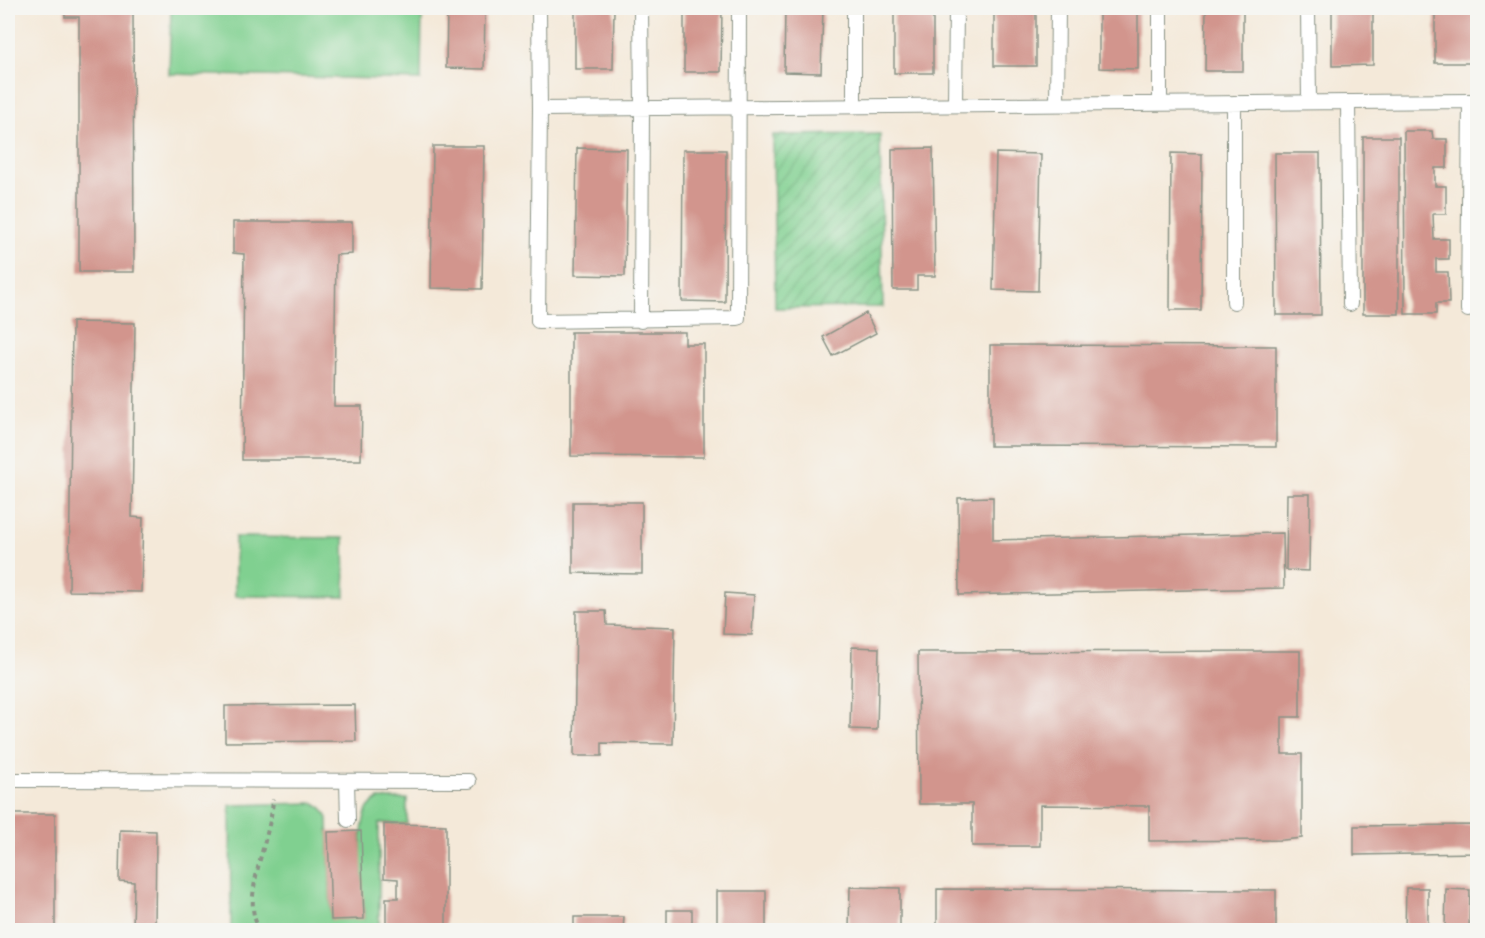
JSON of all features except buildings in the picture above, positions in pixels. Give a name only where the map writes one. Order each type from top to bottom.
[{"type":"lane","points":[[539,8],[538,321],[738,318],[739,8]]},
{"type":"lane","points":[[641,8],[641,321]]},
{"type":"lane","points":[[854,8],[854,106]]},
{"type":"lane","points":[[955,105],[956,8]]},
{"type":"lane","points":[[1057,104],[1058,8]]},
{"type":"lane","points":[[1160,8],[1160,104]]},
{"type":"lane","points":[[1308,8],[1309,102]]},
{"type":"lane","points":[[540,109],[1470,101],[1468,310]]},
{"type":"lane","points":[[1348,102],[1350,304]]},
{"type":"lane","points":[[1234,103],[1234,302]]},
{"type":"lane","points":[[8,780],[469,781]]},
{"type":"lane","points":[[347,781],[348,820]]},
{"type":"path","points":[[262,930],[255,921],[252,905],[270,824],[273,780]]},
{"type":"green space","points":[[171,8],[422,8],[421,80],[169,74]]},
{"type":"green space","points":[[880,134],[883,307],[775,308],[773,135]]},
{"type":"green space","points":[[235,537],[344,538],[345,597],[235,596]]},
{"type":"green space","points":[[379,799],[407,799],[407,824],[379,823],[379,930],[231,930],[230,805],[314,803],[322,808],[328,818],[331,919],[364,918],[362,831],[368,808]]}]
